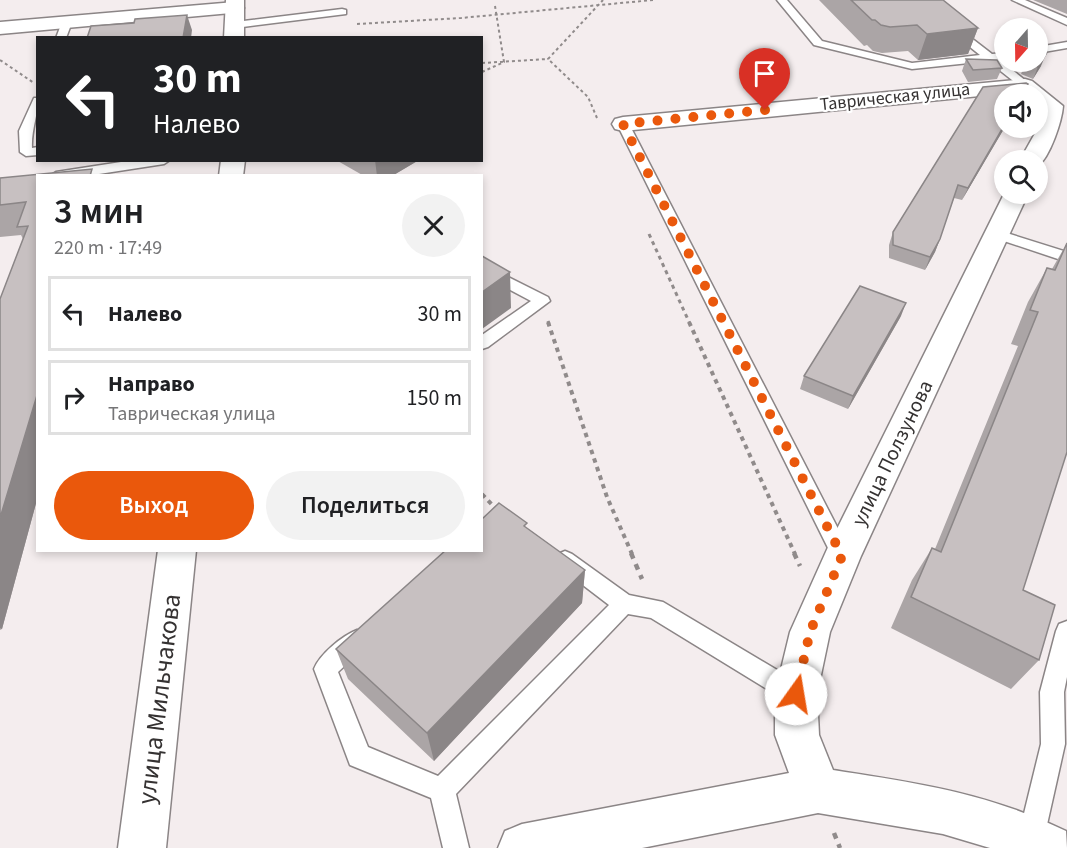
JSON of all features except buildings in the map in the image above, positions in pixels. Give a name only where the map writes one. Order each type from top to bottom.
[{"type":"street","points":[[0,28],[64,30],[235,18]]},
{"type":"street","name":"Таврическая улица","points":[[623,124],[994,101]]},
{"type":"street","points":[[1048,111],[1051,120],[1048,126]]},
{"type":"street","name":"улица Ползунова","points":[[818,790],[797,735],[796,694],[810,632],[842,556],[1011,204]]},
{"type":"street","name":"улица Мильчакова","points":[[142,848],[177,552]]},
{"type":"street","points":[[522,848],[818,790],[943,811],[1028,841]]},
{"type":"lane","points":[[782,0],[818,43],[912,66],[992,58]]},
{"type":"lane","points":[[916,0],[1026,84]]},
{"type":"lane","points":[[1017,0],[1067,21]]},
{"type":"lane","points":[[235,18],[342,12]]},
{"type":"lane","points":[[1048,48],[1067,45]]},
{"type":"lane","points":[[36,105],[24,131],[26,152],[36,151]]},
{"type":"lane","points":[[623,124],[842,556]]},
{"type":"lane","points":[[70,174],[150,162]]},
{"type":"lane","points":[[997,234],[1067,257]]},
{"type":"lane","points":[[483,269],[542,301],[483,342]]},
{"type":"lane","points":[[548,548],[624,604],[655,609],[796,694]]},
{"type":"lane","points":[[442,790],[624,604]]},
{"type":"lane","points":[[369,629],[325,669],[359,756],[442,790]]},
{"type":"lane","points":[[1028,841],[1053,744],[1052,692],[1067,631]]},
{"type":"lane","points":[[442,790],[456,848]]},
{"type":"path","points":[[483,63],[548,59],[603,0]]},
{"type":"path","points":[[353,24],[653,0]]},
{"type":"path","points":[[495,6],[504,62]]},
{"type":"path","points":[[548,59],[588,97],[597,119]]},
{"type":"path","points":[[0,60],[36,85]]},
{"type":"path","points":[[483,72],[504,62]]},
{"type":"path","points":[[646,228],[819,608]]},
{"type":"path","points":[[542,301],[607,497],[655,609]]},
{"type":"path","points":[[483,495],[501,513]]},
{"type":"route","points":[[765,110],[623,124],[842,556],[810,632],[796,694]]}]
